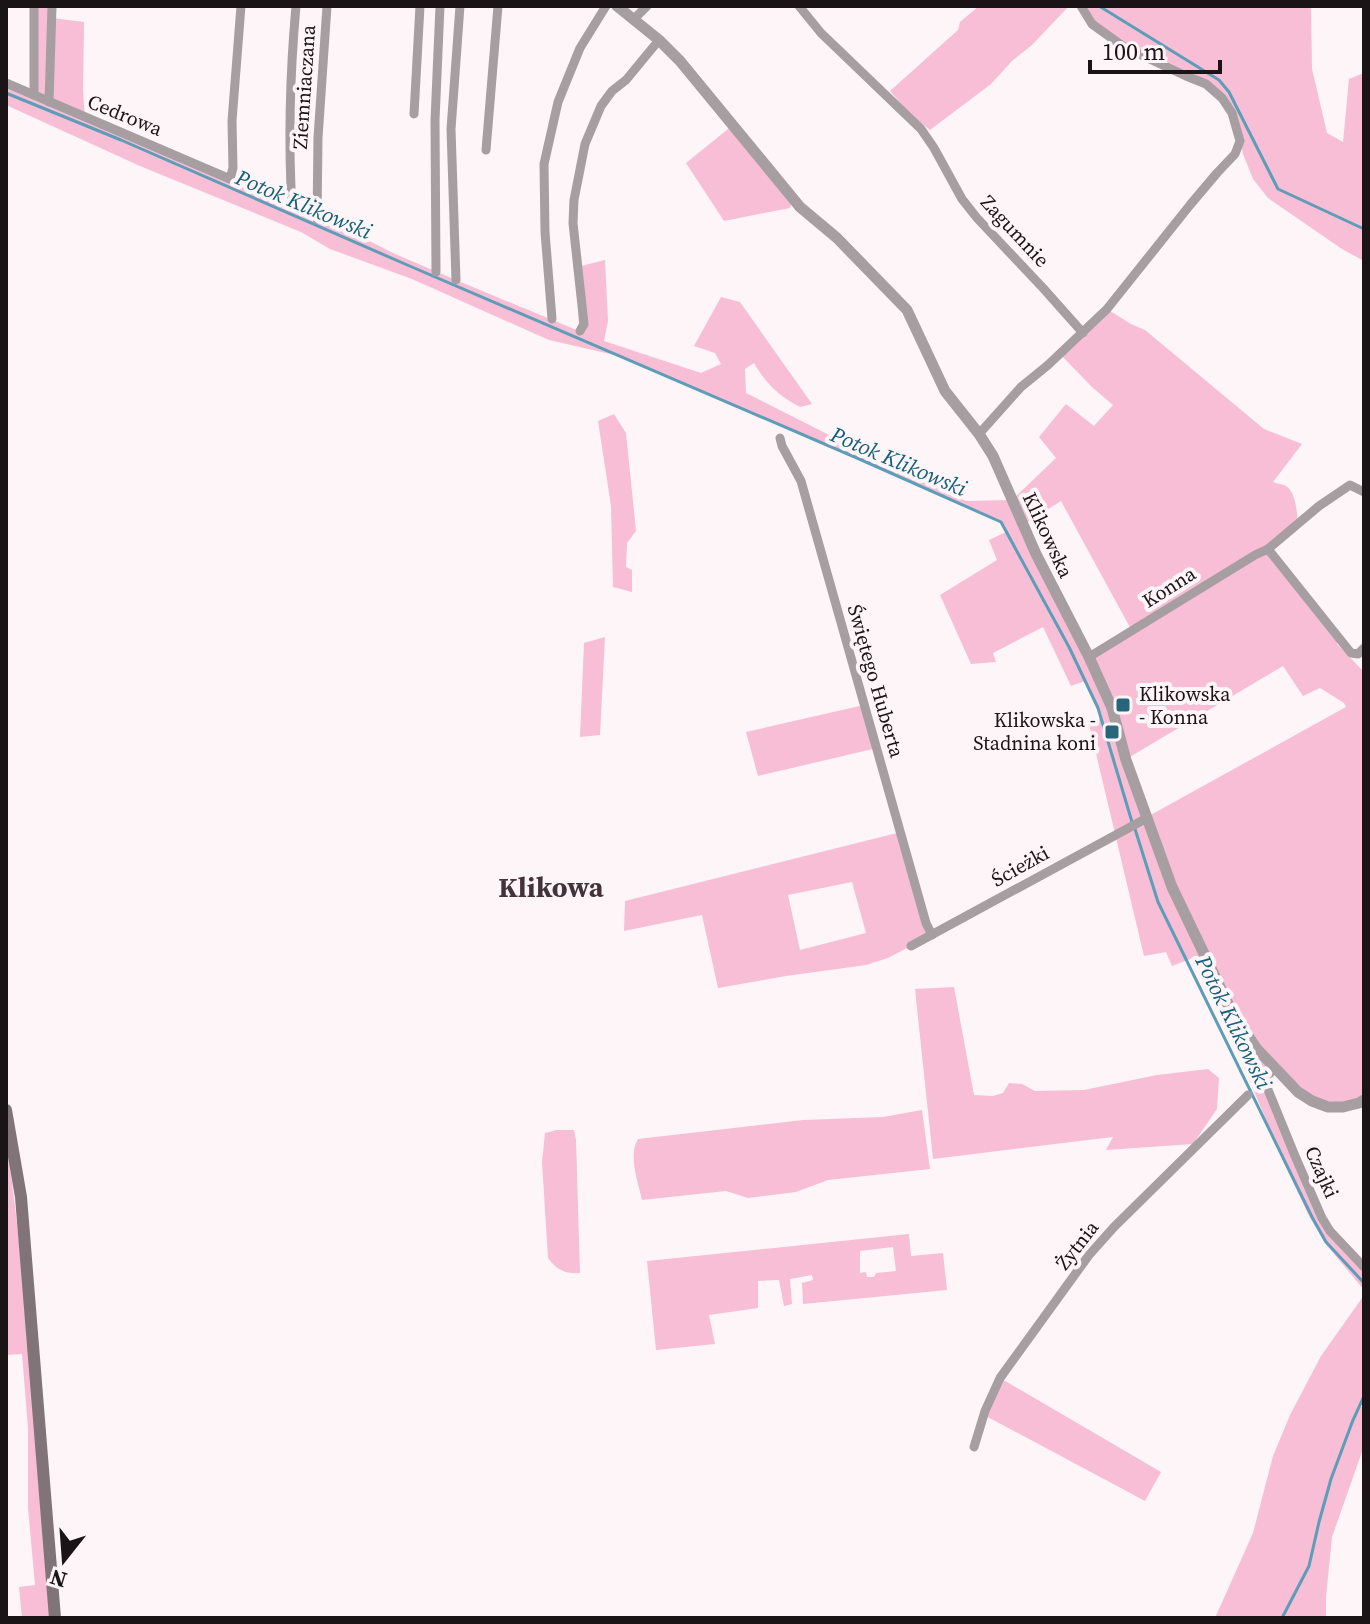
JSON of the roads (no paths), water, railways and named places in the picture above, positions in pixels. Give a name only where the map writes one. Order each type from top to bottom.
[{"type":"main road","points":[[6,1110],[21,1197],[55,1618]]},
{"type":"street","points":[[34,6],[34,95]]},
{"type":"street","points":[[49,102],[52,6]]},
{"type":"street","name":"Cedrowa","points":[[6,83],[230,179],[241,6]]},
{"type":"street","name":"Ziemniaczana","points":[[292,207],[289,115],[296,6]]},
{"type":"street","name":"Ziemniaczana","points":[[317,219],[318,138],[327,6]]},
{"type":"street","points":[[414,114],[420,6]]},
{"type":"street","points":[[436,272],[435,120],[440,6]]},
{"type":"street","points":[[456,280],[451,129],[460,6]]},
{"type":"street","points":[[486,150],[498,6]]},
{"type":"street","points":[[552,319],[545,232],[544,164],[558,102],[580,48],[606,6]]},
{"type":"street","name":"Klikowska","points":[[617,6],[680,61],[800,207],[837,238],[907,310],[945,391],[993,456],[1036,554],[1089,657],[1112,708],[1138,823],[1230,1008],[1257,1049],[1298,1092],[1328,1107],[1343,1107],[1364,1100]]},
{"type":"street","points":[[633,20],[647,6]]},
{"type":"street","name":"Zagumnie","points":[[799,6],[821,33],[921,129],[962,199],[977,218],[1083,333]]},
{"type":"street","points":[[979,434],[1021,387],[1107,309],[1235,154],[1240,141],[1232,113],[1222,98],[1206,84],[1124,47],[1092,24],[1081,6]]},
{"type":"street","points":[[580,331],[584,324],[573,215],[585,144],[601,106],[659,40]]},
{"type":"street","name":"Świętego Huberta","points":[[780,438],[801,481],[926,923],[932,935]]},
{"type":"street","name":"Konna","points":[[1089,657],[1268,549],[1350,485],[1364,492]]},
{"type":"street","points":[[1268,549],[1351,653],[1358,654],[1364,648]]},
{"type":"street","name":"Ścieżki","points":[[911,946],[1138,823]]},
{"type":"street","name":"Czajki","points":[[1275,1068],[1264,1080],[1322,1218],[1364,1267]]},
{"type":"street","name":"Żytnia","points":[[974,1447],[985,1411],[1000,1378],[1089,1255],[1248,1095]]},
{"type":"waterway","points":[[1099,6],[1219,80],[1229,92],[1278,189],[1364,229]]},
{"type":"waterway","name":"Potok Klikowski","points":[[6,93],[1001,522],[1069,647],[1098,708],[1132,822]]},
{"type":"waterway","name":"Potok Klikowski","points":[[1135,829],[1158,902],[1312,1217],[1326,1242],[1364,1283]]},
{"type":"waterway","points":[[1282,1618],[1309,1566],[1331,1479],[1364,1396]]},
{"type":"place","name":"Klikowska - Konna","points":[[1123,705]]},
{"type":"place","name":"Klikowska - Stadnina koni","points":[[1112,732]]},
{"type":"district","name":"Klikowa","points":[[551,887]]}]
